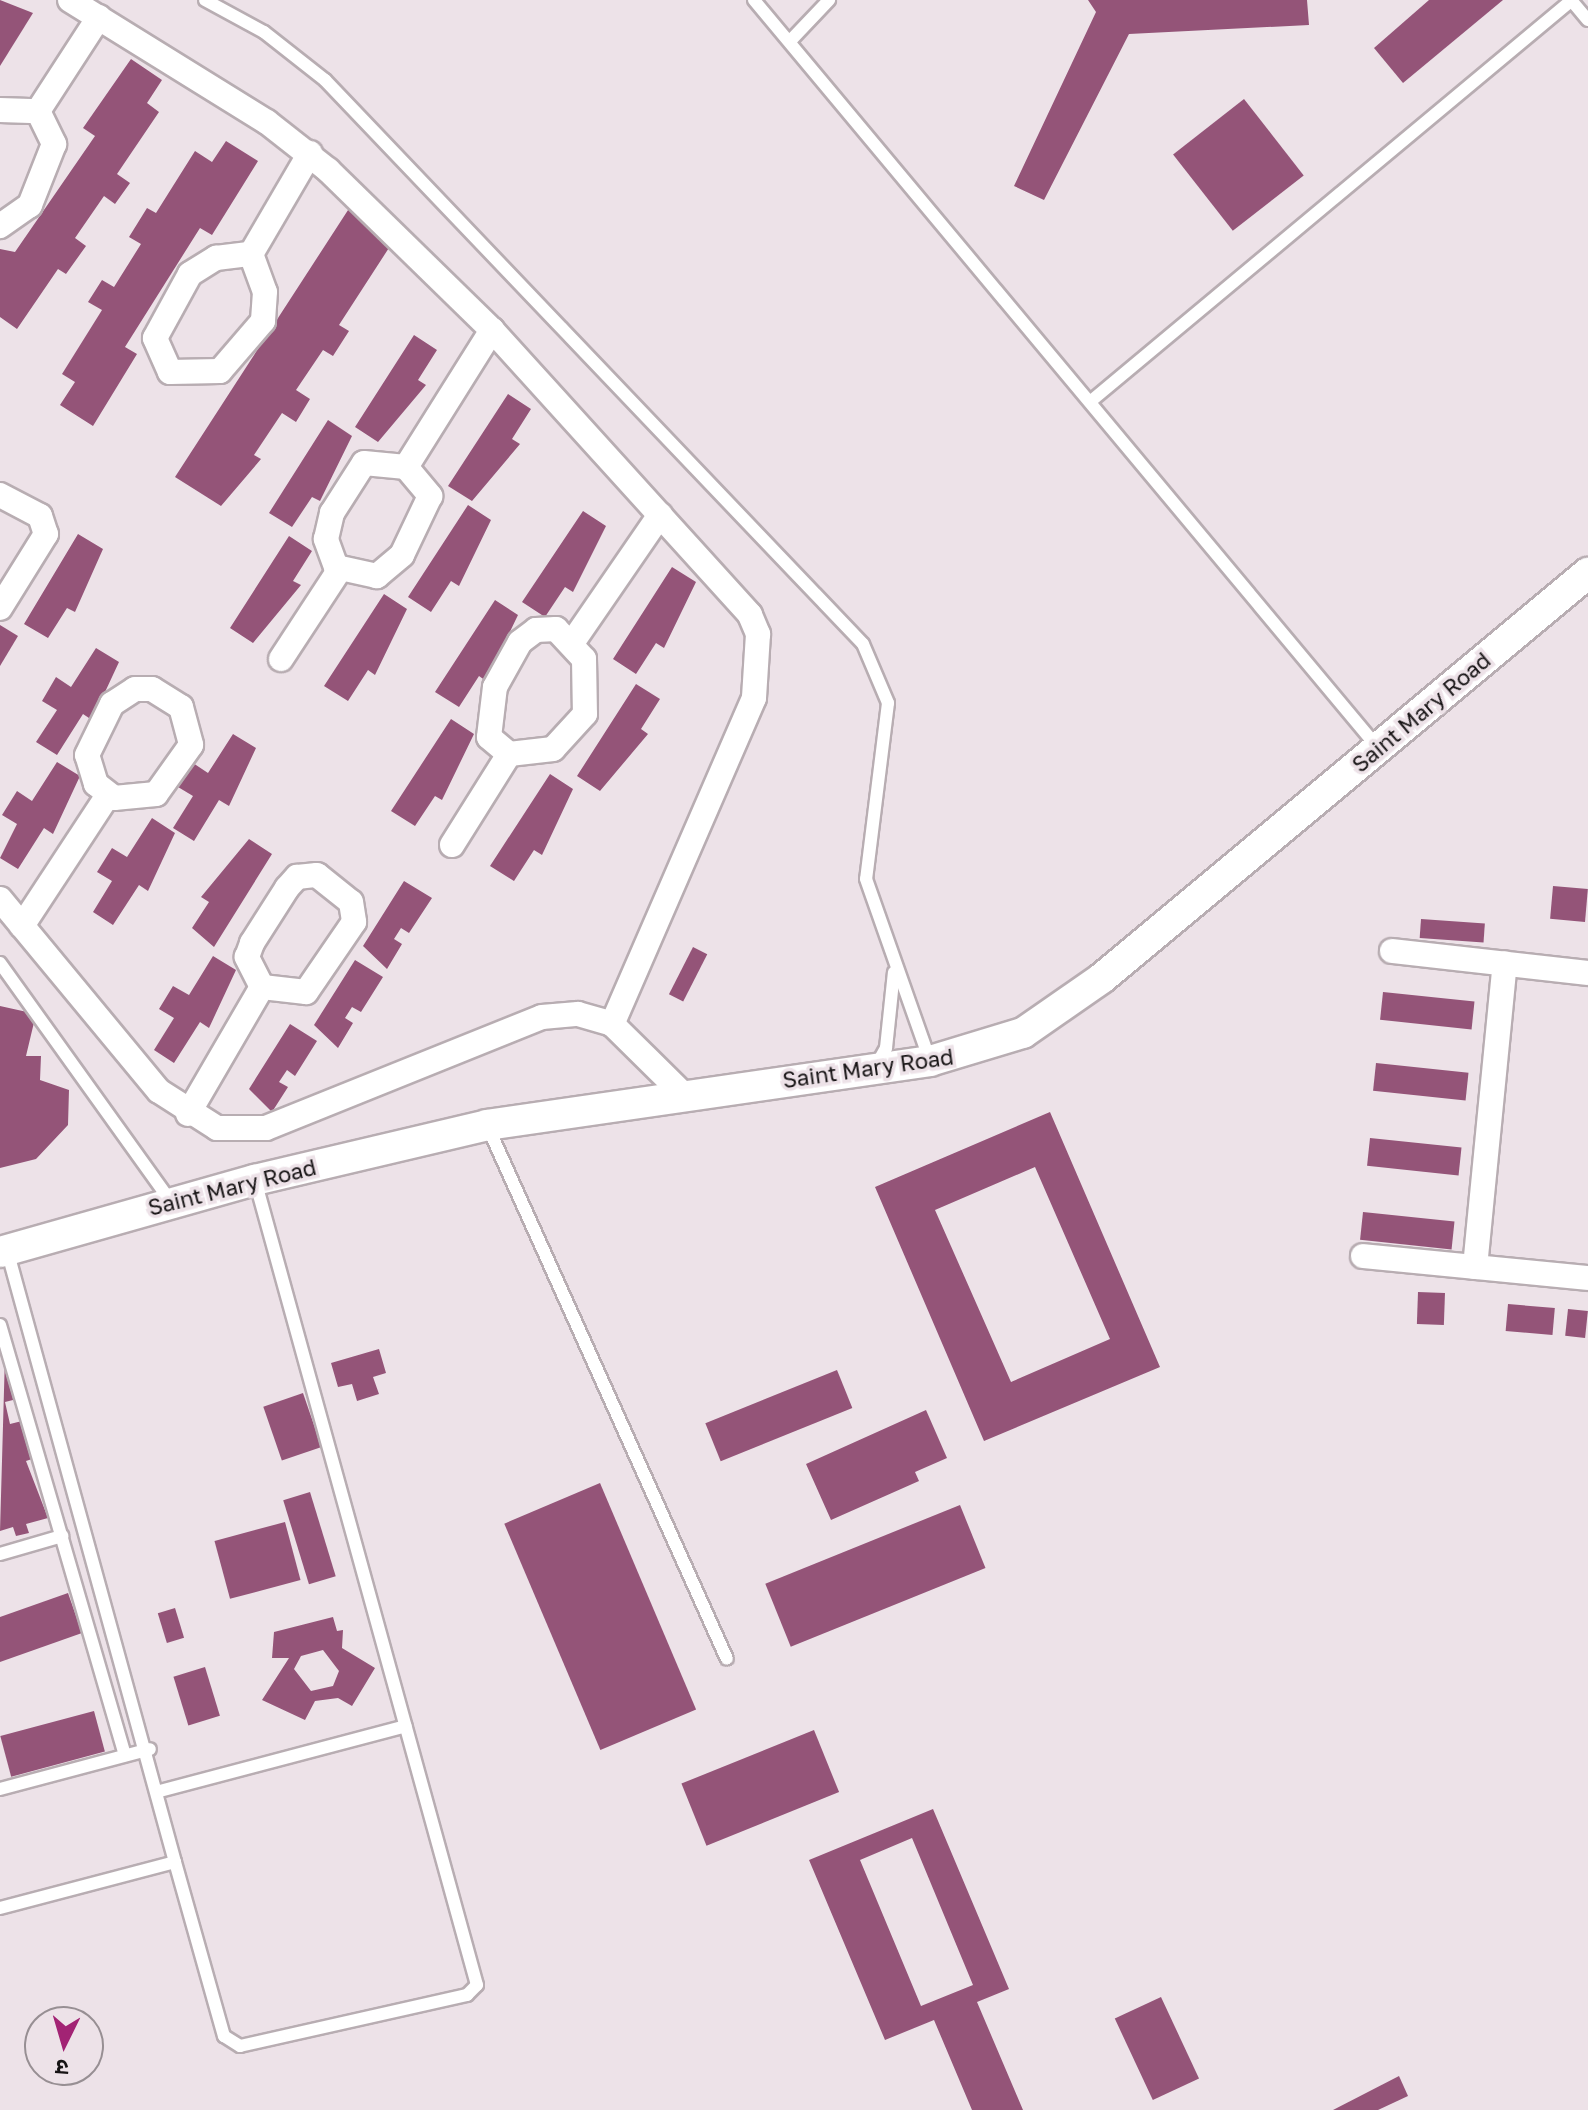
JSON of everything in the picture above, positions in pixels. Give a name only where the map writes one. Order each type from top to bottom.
[{"type":"street","points":[[70,0],[310,153],[492,330],[750,615],[760,673],[612,1024]]},
{"type":"street","points":[[38,111],[99,17]]},
{"type":"street","points":[[0,110],[38,111]]},
{"type":"street","points":[[0,226],[30,205],[53,156],[38,111]]},
{"type":"street","points":[[251,254],[310,153]]},
{"type":"street","points":[[251,254],[265,292],[263,321],[220,371],[170,372],[155,338],[190,274],[216,258],[251,254]]},
{"type":"street","points":[[406,467],[492,330]]},
{"type":"street","points":[[364,463],[406,467],[430,496],[402,555],[377,576],[340,569],[329,558],[326,539],[352,477],[364,463]]},
{"type":"street","points":[[0,495],[40,516],[46,534],[0,608]]},
{"type":"street","points":[[574,640],[660,515]]},
{"type":"street","points":[[281,659],[340,569]]},
{"type":"street","name":"Saint Mary Road","points":[[4,1251],[255,1180],[487,1125],[682,1093],[930,1061],[992,1046],[1053,1015],[1588,573]]},
{"type":"street","points":[[556,629],[574,640],[588,679],[577,729],[553,749],[509,754],[489,737],[488,710],[505,666],[536,630],[556,629]]},
{"type":"street","points":[[135,689],[171,698],[193,730],[163,789],[146,798],[108,795],[90,775],[87,755],[112,704],[135,689]]},
{"type":"street","points":[[452,845],[509,754]]},
{"type":"street","points":[[22,926],[108,795]]},
{"type":"street","points":[[297,877],[333,881],[351,902],[354,922],[315,985],[291,995],[262,987],[247,957],[287,888],[297,877]]},
{"type":"street","points":[[0,899],[159,1091],[188,1114],[217,1128],[266,1128],[542,1017],[578,1014],[612,1024],[682,1093]]},
{"type":"street","points":[[1392,951],[1588,973]]},
{"type":"street","points":[[1475,1267],[1505,963]]},
{"type":"street","points":[[188,1114],[262,987]]},
{"type":"street","points":[[1363,1256],[1588,1278]]},
{"type":"lane","points":[[205,0],[264,32],[325,80],[863,644],[888,703],[866,879],[894,967],[930,1061]]},
{"type":"lane","points":[[754,0],[792,39],[1378,748]]},
{"type":"lane","points":[[792,39],[829,0]]},
{"type":"lane","points":[[1091,401],[1572,0],[1588,20]]},
{"type":"lane","points":[[0,963],[171,1202]]},
{"type":"lane","points":[[874,1069],[886,1048],[894,967]]},
{"type":"lane","points":[[0,981],[19,986]]},
{"type":"lane","points":[[487,1125],[727,1659]]},
{"type":"lane","points":[[4,1251],[30,1329],[150,1749],[175,1862],[224,2036],[240,2046],[467,1995],[480,1973],[406,1726],[255,1180]]},
{"type":"lane","points":[[30,1329],[1,1333],[125,1755]]},
{"type":"lane","points":[[0,1554],[62,1536]]},
{"type":"lane","points":[[73,1573],[98,1567]]},
{"type":"lane","points":[[160,1791],[406,1726]]},
{"type":"lane","points":[[0,1789],[150,1749]]},
{"type":"lane","points":[[0,1908],[175,1862]]},
{"type":"building","points":[[0,0],[33,13],[0,66]]},
{"type":"building","points":[[1088,0],[1307,0],[1309,25],[1129,34],[1044,200],[1014,186],[1096,12]]},
{"type":"building","points":[[1429,0],[1503,0],[1403,83],[1374,48]]},
{"type":"building","points":[[131,59],[162,80],[147,103],[159,112],[117,174],[130,183],[115,204],[104,196],[75,238],[86,246],[66,274],[58,269],[17,329],[0,317],[0,249],[15,252],[95,136],[83,128]]},
{"type":"building","points":[[1244,99],[1304,175],[1233,231],[1173,154]]},
{"type":"building","points":[[226,141],[258,161],[212,235],[200,228],[125,347],[137,354],[93,426],[60,405],[75,382],[62,374],[102,310],[88,302],[102,280],[114,287],[141,244],[129,237],[147,208],[156,213],[195,151],[212,162]]},
{"type":"building","points":[[350,207],[396,237],[339,325],[349,331],[333,356],[323,350],[296,390],[310,399],[296,422],[282,413],[254,455],[261,459],[221,506],[175,477]]},
{"type":"building","points":[[414,335],[437,350],[418,380],[426,385],[378,442],[355,427]]},
{"type":"building","points":[[508,394],[531,409],[512,439],[520,444],[472,501],[448,486]]},
{"type":"building","points":[[328,420],[352,436],[320,501],[312,497],[292,527],[269,513]]},
{"type":"building","points":[[468,505],[491,520],[459,586],[451,581],[431,612],[408,597]]},
{"type":"building","points":[[583,511],[606,526],[573,592],[565,587],[545,617],[522,602]]},
{"type":"building","points":[[78,534],[103,549],[75,612],[67,608],[48,638],[24,624]]},
{"type":"building","points":[[289,536],[312,551],[293,581],[301,585],[253,643],[230,628]]},
{"type":"building","points":[[672,567],[696,582],[664,648],[656,643],[636,674],[613,659]]},
{"type":"building","points":[[384,594],[407,609],[375,675],[368,670],[348,701],[324,686]]},
{"type":"building","points":[[495,600],[518,615],[486,681],[479,676],[459,707],[435,692]]},
{"type":"building","points":[[0,625],[18,636],[0,666]]},
{"type":"building","points":[[96,648],[119,662],[92,720],[83,714],[57,755],[36,742],[57,710],[42,701],[56,677],[71,687]]},
{"type":"building","points":[[636,684],[660,699],[641,729],[648,734],[600,791],[577,776]]},
{"type":"building","points":[[451,719],[474,734],[442,800],[435,796],[415,826],[391,811]]},
{"type":"building","points":[[233,734],[256,748],[229,806],[219,800],[194,841],[173,828],[193,796],[178,787],[193,763],[208,773]]},
{"type":"building","points":[[57,762],[80,776],[53,834],[44,828],[18,869],[0,858],[17,824],[2,815],[17,791],[32,801]]},
{"type":"building","points":[[550,774],[573,789],[542,855],[534,850],[514,881],[490,866]]},
{"type":"building","points":[[152,818],[175,833],[148,891],[139,885],[113,925],[93,912],[112,881],[97,872],[112,848],[127,857]]},
{"type":"building","points":[[249,839],[272,854],[214,947],[192,928],[209,902],[201,897]]},
{"type":"building","points":[[404,881],[432,898],[409,933],[401,928],[394,939],[402,944],[387,969],[363,946]]},
{"type":"building","points":[[1553,886],[1588,889],[1585,922],[1550,919]]},
{"type":"building","points":[[1421,919],[1485,923],[1484,942],[1420,938]]},
{"type":"building","points":[[693,947],[707,954],[683,1001],[669,994]]},
{"type":"building","points":[[213,956],[236,970],[209,1028],[200,1022],[174,1063],[154,1050],[174,1018],[159,1009],[173,986],[189,995]]},
{"type":"building","points":[[355,960],[383,977],[361,1012],[352,1007],[345,1018],[353,1023],[338,1048],[314,1025]]},
{"type":"building","points":[[1383,992],[1474,1002],[1472,1029],[1380,1020]]},
{"type":"building","points":[[0,1006],[36,1014],[26,1056],[41,1056],[40,1080],[69,1090],[68,1125],[36,1159],[0,1168]]},
{"type":"building","points":[[290,1024],[317,1041],[295,1076],[287,1070],[279,1082],[288,1087],[272,1112],[249,1089]]},
{"type":"building","points":[[1376,1063],[1468,1073],[1466,1101],[1373,1091]]},
{"type":"building","points":[[1050,1112],[1160,1367],[984,1441],[875,1187]],"holes":[[[1035,1167],[1110,1339],[1011,1382],[935,1210]]]},
{"type":"building","points":[[1370,1138],[1461,1148],[1459,1175],[1367,1166]]},
{"type":"building","points":[[1363,1212],[1454,1222],[1452,1249],[1360,1240]]},
{"type":"building","points":[[1418,1292],[1445,1293],[1444,1325],[1417,1324]]},
{"type":"building","points":[[1508,1304],[1555,1308],[1552,1335],[1506,1331]]},
{"type":"building","points":[[1568,1309],[1588,1311],[1585,1338],[1565,1336]]},
{"type":"building","points":[[379,1349],[386,1373],[373,1377],[379,1394],[357,1401],[352,1384],[338,1387],[331,1363]]},
{"type":"building","points":[[5,1355],[17,1399],[5,1402],[10,1424],[22,1421],[32,1459],[26,1461],[48,1518],[26,1524],[29,1533],[16,1536],[13,1527],[0,1531]]},
{"type":"building","points":[[837,1370],[852,1408],[721,1461],[705,1423]]},
{"type":"building","points":[[303,1393],[322,1447],[282,1461],[263,1407]]},
{"type":"building","points":[[926,1410],[947,1458],[915,1472],[919,1481],[831,1520],[806,1464]]},
{"type":"building","points":[[600,1483],[696,1709],[600,1750],[504,1524]]},
{"type":"building","points":[[310,1492],[336,1576],[309,1584],[283,1500]]},
{"type":"building","points":[[960,1505],[985,1568],[791,1647],[765,1584]]},
{"type":"building","points":[[285,1522],[301,1580],[230,1599],[214,1541]]},
{"type":"building","points":[[68,1593],[82,1633],[0,1662],[0,1617]]},
{"type":"building","points":[[175,1608],[184,1638],[167,1643],[158,1613]]},
{"type":"building","points":[[333,1617],[337,1631],[343,1630],[342,1648],[375,1668],[352,1706],[338,1698],[315,1701],[305,1720],[262,1700],[289,1658],[272,1658],[274,1632]],"holes":[[[323,1650],[339,1671],[333,1686],[311,1691],[294,1669],[301,1656]]]},
{"type":"building","points":[[205,1667],[220,1716],[188,1725],[173,1677]]},
{"type":"building","points":[[94,1711],[105,1752],[11,1777],[0,1736]]},
{"type":"building","points":[[814,1730],[839,1792],[707,1846],[681,1784]]},
{"type":"building","points":[[933,1809],[1009,1989],[977,2002],[1023,2110],[972,2110],[934,2020],[885,2040],[809,1860]],"holes":[[[912,1838],[973,1985],[921,2006],[860,1860]]]},
{"type":"building","points":[[1161,1997],[1199,2079],[1153,2100],[1115,2019]]},
{"type":"building","points":[[1399,2076],[1408,2096],[1378,2110],[1333,2110]]}]
